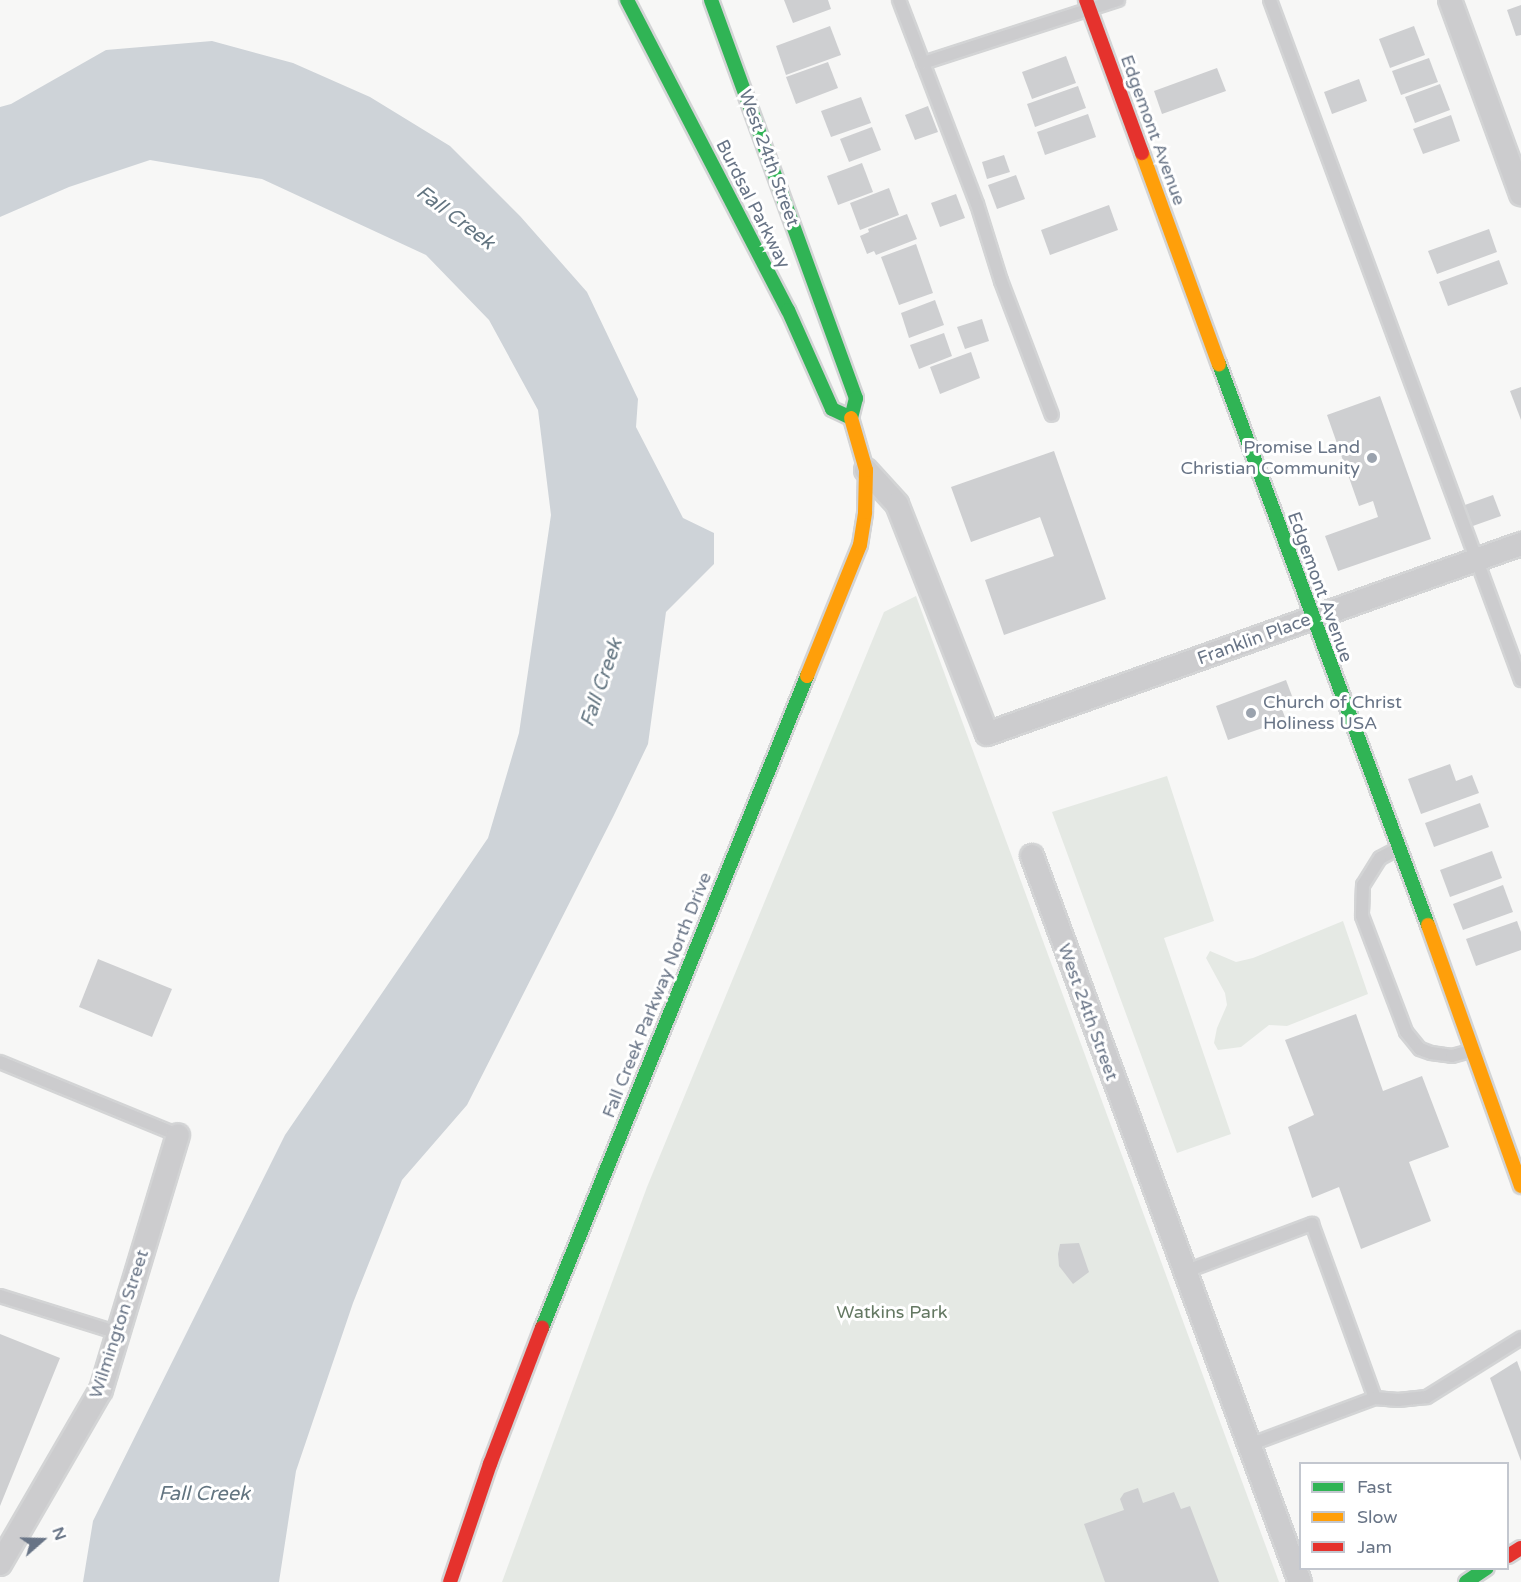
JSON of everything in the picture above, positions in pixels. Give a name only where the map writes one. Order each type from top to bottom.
[{"type":"street","name":"Burdsal Parkway","points":[[627,0],[784,301],[832,409],[851,418]]},
{"type":"street","name":"West 24th Street","points":[[711,0],[856,398],[851,418]]},
{"type":"street","points":[[1450,0],[1521,194]]},
{"type":"street","name":"Edgemont Avenue","points":[[1088,4],[1312,618],[1400,848],[1521,1186]]},
{"type":"street","name":"Fall Creek Parkway North Drive","points":[[450,1582],[490,1464],[553,1299],[860,545],[865,512],[866,470],[851,418]]},
{"type":"street","name":"Franklin Place","points":[[866,470],[897,504],[987,734],[1521,544]]},
{"type":"street","name":"West 24th Street","points":[[1032,856],[1145,1168],[1300,1582]]},
{"type":"street","name":"Wilmington Street","points":[[0,1564],[101,1390],[178,1135]]},
{"type":"street","points":[[1466,1582],[1485,1570]]},
{"type":"lane","points":[[899,0],[977,204],[1001,281],[1052,415]]},
{"type":"lane","points":[[923,63],[1088,4],[1118,0]]},
{"type":"lane","points":[[1270,0],[1521,680]]},
{"type":"lane","points":[[1400,848],[1380,858],[1363,885],[1362,916],[1406,1032],[1420,1049],[1431,1053],[1452,1056],[1472,1051]]},
{"type":"lane","points":[[0,1077],[3,1063],[178,1135]]},
{"type":"lane","points":[[1184,1272],[1312,1224],[1376,1398]]},
{"type":"lane","points":[[0,1296],[118,1333]]},
{"type":"lane","points":[[1249,1445],[1376,1398],[1398,1400],[1427,1397],[1521,1338]]},
{"type":"green space","name":"Watkins Park","points":[[916,596],[1279,1582],[502,1582],[647,1187],[884,612]]},
{"type":"green space","points":[[1167,776],[1214,921],[1164,938],[1231,1134],[1177,1153],[1052,812]]},
{"type":"green space","points":[[1343,921],[1368,994],[1287,1026],[1269,1025],[1241,1047],[1218,1050],[1214,1043],[1217,1028],[1227,1005],[1225,993],[1206,958],[1210,951],[1236,962],[1253,958]]},
{"type":"water","name":"Fall Creek","points":[[212,41],[293,63],[370,97],[450,146],[520,216],[587,292],[638,399],[636,427],[683,518],[714,533],[714,564],[666,612],[648,744],[614,815],[467,1105],[402,1180],[353,1303],[296,1471],[279,1582],[83,1582],[93,1521],[285,1135],[488,838],[519,733],[551,515],[538,410],[489,320],[426,255],[262,179],[150,160],[69,187],[0,217],[0,107],[11,104],[106,50]]},
{"type":"building","points":[[784,0],[828,0],[831,9],[793,23]]},
{"type":"building","points":[[1521,5],[1521,35],[1516,36],[1507,10]]},
{"type":"building","points":[[830,26],[841,55],[786,75],[776,46]]},
{"type":"building","points":[[1414,26],[1425,55],[1390,68],[1379,39]]},
{"type":"building","points":[[1066,56],[1076,83],[1032,99],[1022,72]]},
{"type":"building","points":[[1429,58],[1438,82],[1401,95],[1392,71]]},
{"type":"building","points":[[828,62],[838,88],[796,104],[786,77]]},
{"type":"building","points":[[1217,68],[1226,91],[1162,114],[1154,91]]},
{"type":"building","points":[[1359,79],[1367,101],[1332,114],[1324,92]]},
{"type":"building","points":[[1440,84],[1450,110],[1415,123],[1405,97]]},
{"type":"building","points":[[1078,86],[1086,108],[1035,127],[1027,104]]},
{"type":"building","points":[[861,97],[871,123],[831,137],[821,111]]},
{"type":"building","points":[[928,106],[938,132],[915,140],[905,115]]},
{"type":"building","points":[[1088,114],[1096,137],[1045,155],[1037,132]]},
{"type":"building","points":[[1451,115],[1460,141],[1423,154],[1413,129]]},
{"type":"building","points":[[872,127],[881,150],[849,162],[840,139]]},
{"type":"building","points":[[1004,155],[1010,172],[987,179],[982,162]]},
{"type":"building","points":[[862,163],[873,192],[838,205],[827,176]]},
{"type":"building","points":[[1016,175],[1025,199],[997,209],[988,185]]},
{"type":"building","points":[[889,188],[899,215],[860,230],[850,203]]},
{"type":"building","points":[[956,194],[965,218],[940,227],[931,203]]},
{"type":"building","points":[[1109,205],[1118,230],[1050,255],[1041,230]]},
{"type":"building","points":[[907,214],[917,239],[876,255],[874,251],[867,254],[860,236],[869,232],[868,229]]},
{"type":"building","points":[[1489,229],[1497,252],[1437,274],[1428,251]]},
{"type":"building","points":[[916,244],[933,293],[899,305],[881,257]]},
{"type":"building","points":[[1499,260],[1508,284],[1448,306],[1439,282]]},
{"type":"building","points":[[935,300],[944,325],[909,338],[901,313]]},
{"type":"building","points":[[982,319],[989,341],[965,349],[957,327]]},
{"type":"building","points":[[944,333],[952,356],[919,369],[910,345]]},
{"type":"building","points":[[971,352],[980,378],[940,394],[930,367]]},
{"type":"building","points":[[1521,387],[1521,420],[1510,391]]},
{"type":"building","name":"Promise Land Christian Community","points":[[1380,396],[1431,539],[1338,571],[1325,536],[1378,517],[1373,501],[1359,506],[1327,415]]},
{"type":"building","points":[[1054,451],[1106,599],[1004,635],[985,580],[1054,556],[1040,517],[971,542],[951,487]]},
{"type":"building","points":[[1493,495],[1501,516],[1470,527],[1462,506]]},
{"type":"building","name":"Church of Christ Holiness USA","points":[[1286,680],[1292,696],[1279,701],[1286,720],[1228,740],[1216,706]]},
{"type":"building","points":[[1450,764],[1456,781],[1472,775],[1479,793],[1421,814],[1408,779]]},
{"type":"building","points":[[1480,803],[1489,827],[1434,847],[1425,823]]},
{"type":"building","points":[[1492,851],[1502,878],[1450,897],[1440,870]]},
{"type":"building","points":[[1503,885],[1513,912],[1463,930],[1453,904]]},
{"type":"building","points":[[1517,921],[1521,932],[1521,950],[1476,966],[1466,939]]},
{"type":"building","points":[[98,959],[172,989],[152,1037],[79,1007]]},
{"type":"building","points":[[1356,1014],[1383,1091],[1422,1076],[1449,1147],[1409,1162],[1431,1221],[1361,1249],[1339,1187],[1312,1198],[1288,1127],[1314,1115],[1285,1040]]},
{"type":"building","points":[[1079,1243],[1089,1272],[1073,1284],[1059,1266],[1058,1254],[1060,1244]]},
{"type":"building","points":[[0,1334],[60,1358],[0,1506]]},
{"type":"building","points":[[1517,1361],[1521,1372],[1521,1461],[1490,1378]]},
{"type":"building","points":[[1138,1488],[1143,1503],[1174,1492],[1181,1509],[1190,1506],[1219,1582],[1105,1582],[1084,1524],[1124,1510],[1120,1499],[1124,1493]]},
{"type":"traffic: fast","points":[[627,0],[788,310],[832,409],[851,418]]},
{"type":"traffic: fast","points":[[711,0],[856,398],[851,418]]},
{"type":"traffic: fast","points":[[1219,364],[1428,925]]},
{"type":"traffic: fast","points":[[542,1328],[807,676]]},
{"type":"traffic: fast","points":[[1466,1582],[1484,1570]]},
{"type":"traffic: slow","points":[[1142,153],[1219,364]]},
{"type":"traffic: slow","points":[[807,676],[860,545],[865,512],[866,470],[851,418]]},
{"type":"traffic: slow","points":[[1428,925],[1521,1186]]},
{"type":"traffic: jam","points":[[1086,0],[1142,153]]},
{"type":"traffic: jam","points":[[450,1582],[490,1464],[542,1328]]},
{"type":"traffic: jam","points":[[1509,1555],[1521,1548]]},
{"type":"place","name":"Promise Land Christian Community","points":[[1372,458]]},
{"type":"place","name":"Church of Christ Holiness USA","points":[[1251,713]]}]
